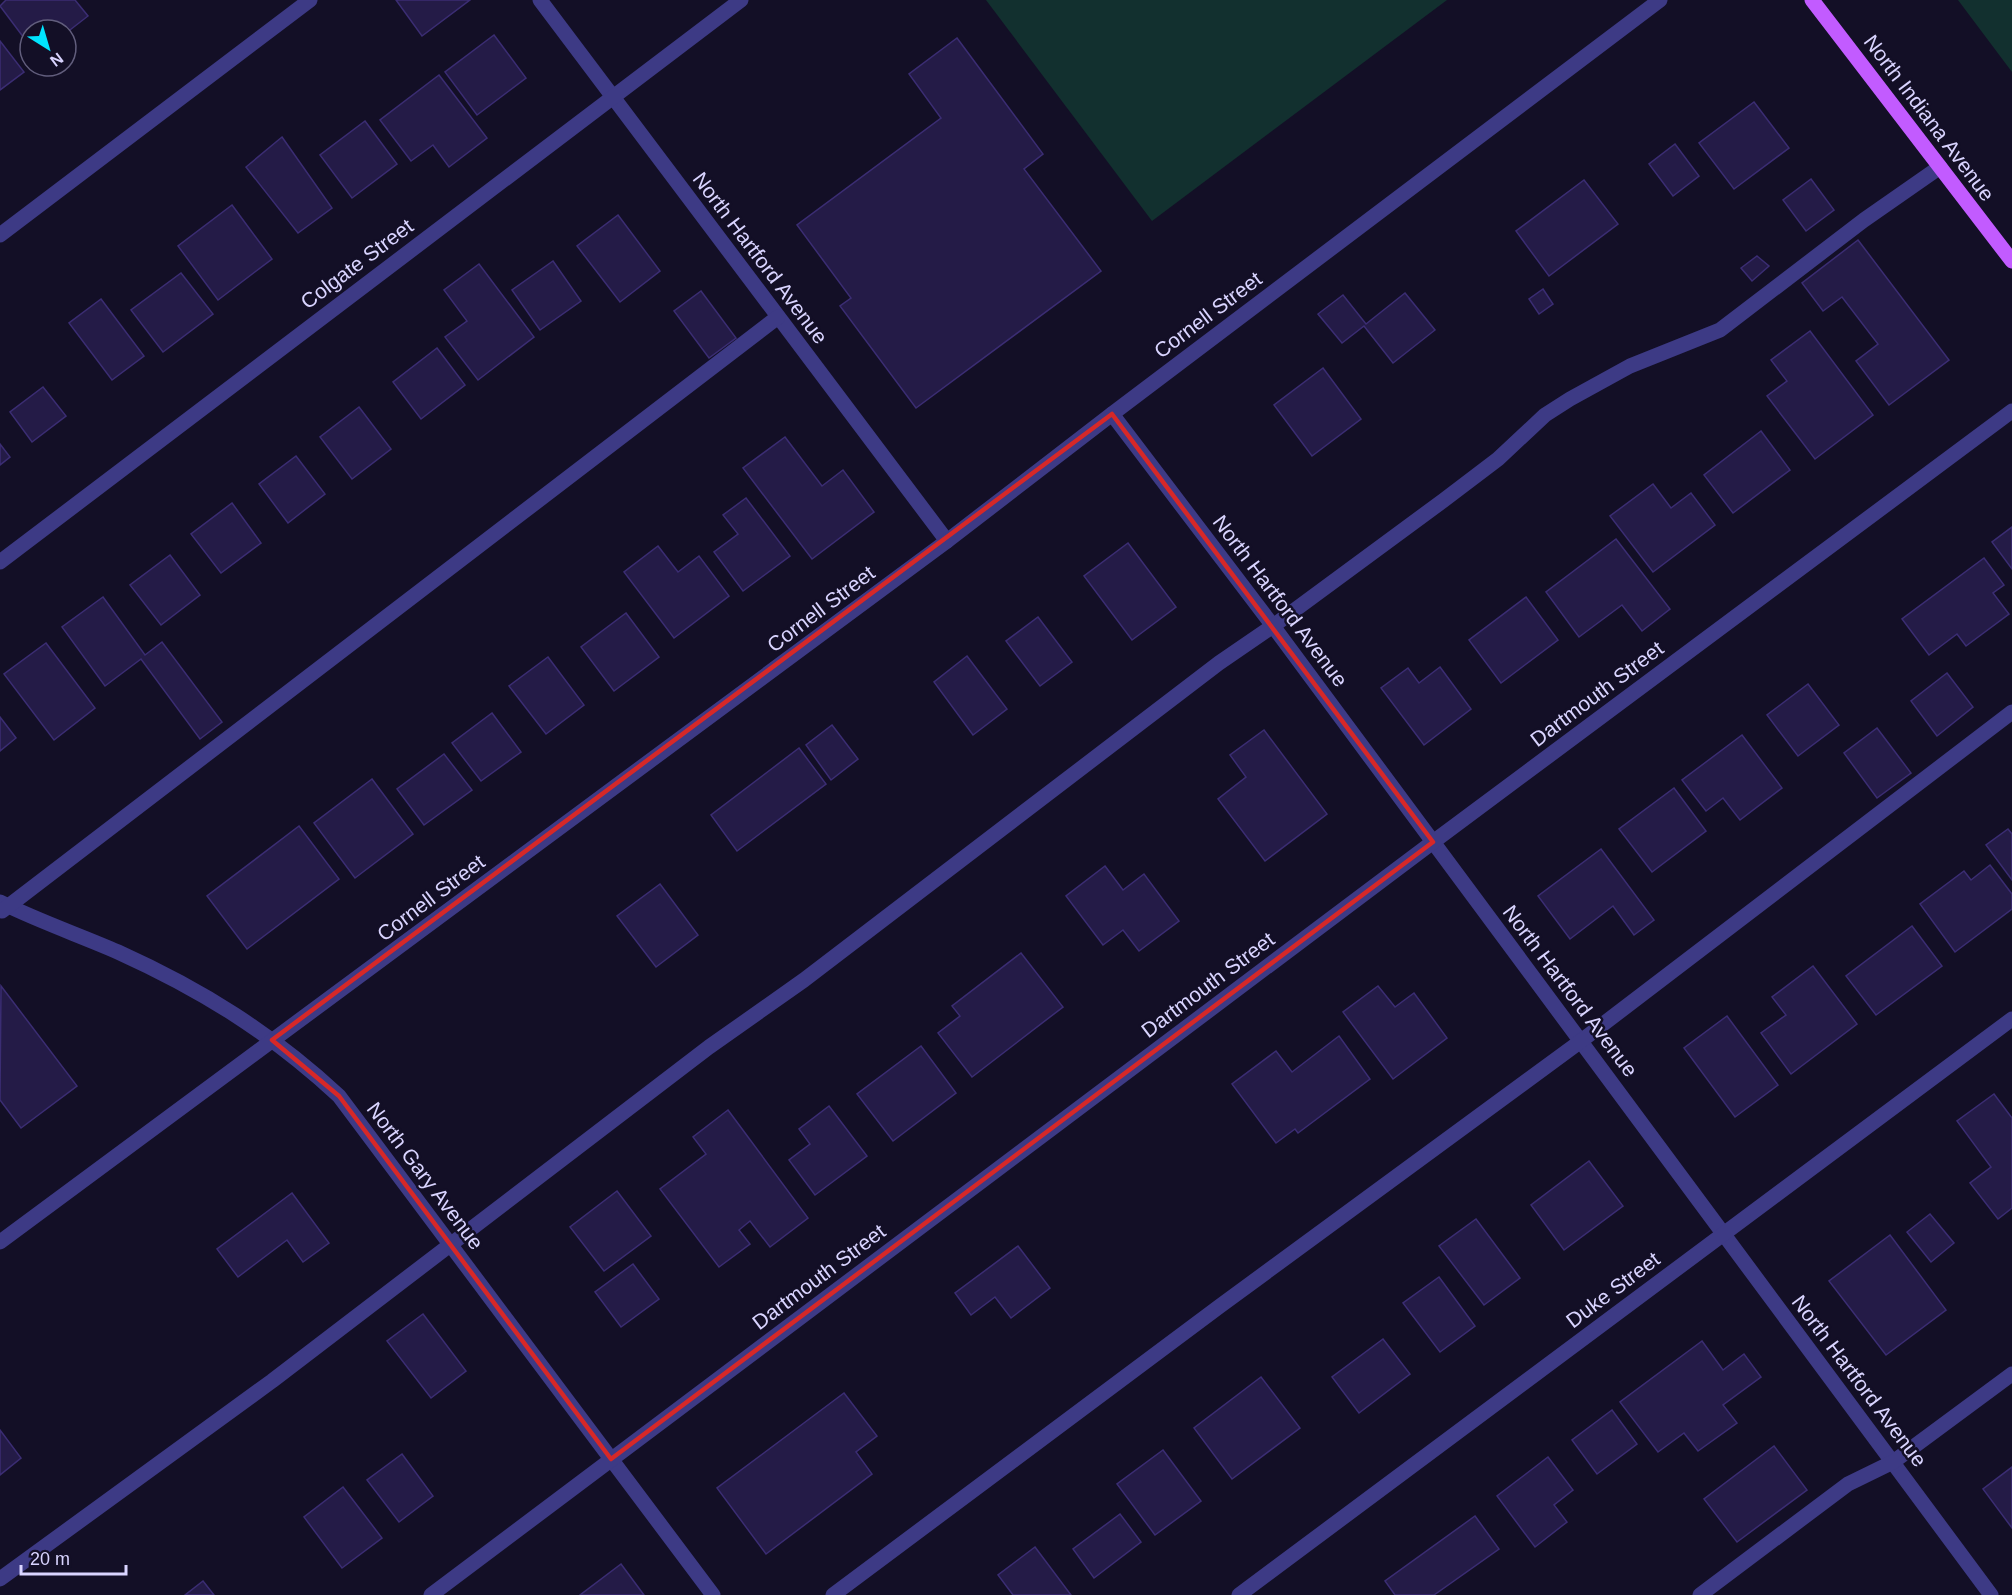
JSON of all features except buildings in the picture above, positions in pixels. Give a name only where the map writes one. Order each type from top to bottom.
[{"type":"main road","name":"North Indiana Avenue","points":[[1812,0],[2012,261]]},
{"type":"street","points":[[0,235],[310,0]]},
{"type":"street","name":"North Hartford Avenue","points":[[540,0],[947,541]]},
{"type":"street","name":"Colgate Street","points":[[0,562],[741,0]]},
{"type":"street","name":"Cornell Street","points":[[0,1242],[947,541],[1660,0]]},
{"type":"street","points":[[0,1579],[272,1381],[709,1047],[804,980],[1219,663],[1273,626],[1498,459],[1545,415],[1630,366],[1720,330],[1864,220],[1940,167]]},
{"type":"street","points":[[3,907],[778,317]]},
{"type":"street","name":"Dartmouth Street","points":[[432,1595],[1433,842],[2012,411]]},
{"type":"street","name":"North Hartford Avenue","points":[[1112,414],[1273,626],[1991,1595]]},
{"type":"street","points":[[833,1595],[1220,1306],[1581,1041],[2012,712]]},
{"type":"street","name":"North Gary Avenue","points":[[3,907],[117,952],[197,992],[243,1019],[305,1064],[339,1096],[713,1595]]},
{"type":"street","name":"Duke Street","points":[[1239,1595],[2012,1019]]},
{"type":"street","points":[[1700,1595],[1848,1484],[1893,1462],[2012,1374]]},
{"type":"highlighted area","points":[[1112,414],[1433,842],[611,1459],[339,1096],[272,1040]]},
{"type":"green space","points":[[986,0],[1447,0],[1152,221]]},
{"type":"green space","points":[[1958,0],[2012,0],[2012,72]]}]
